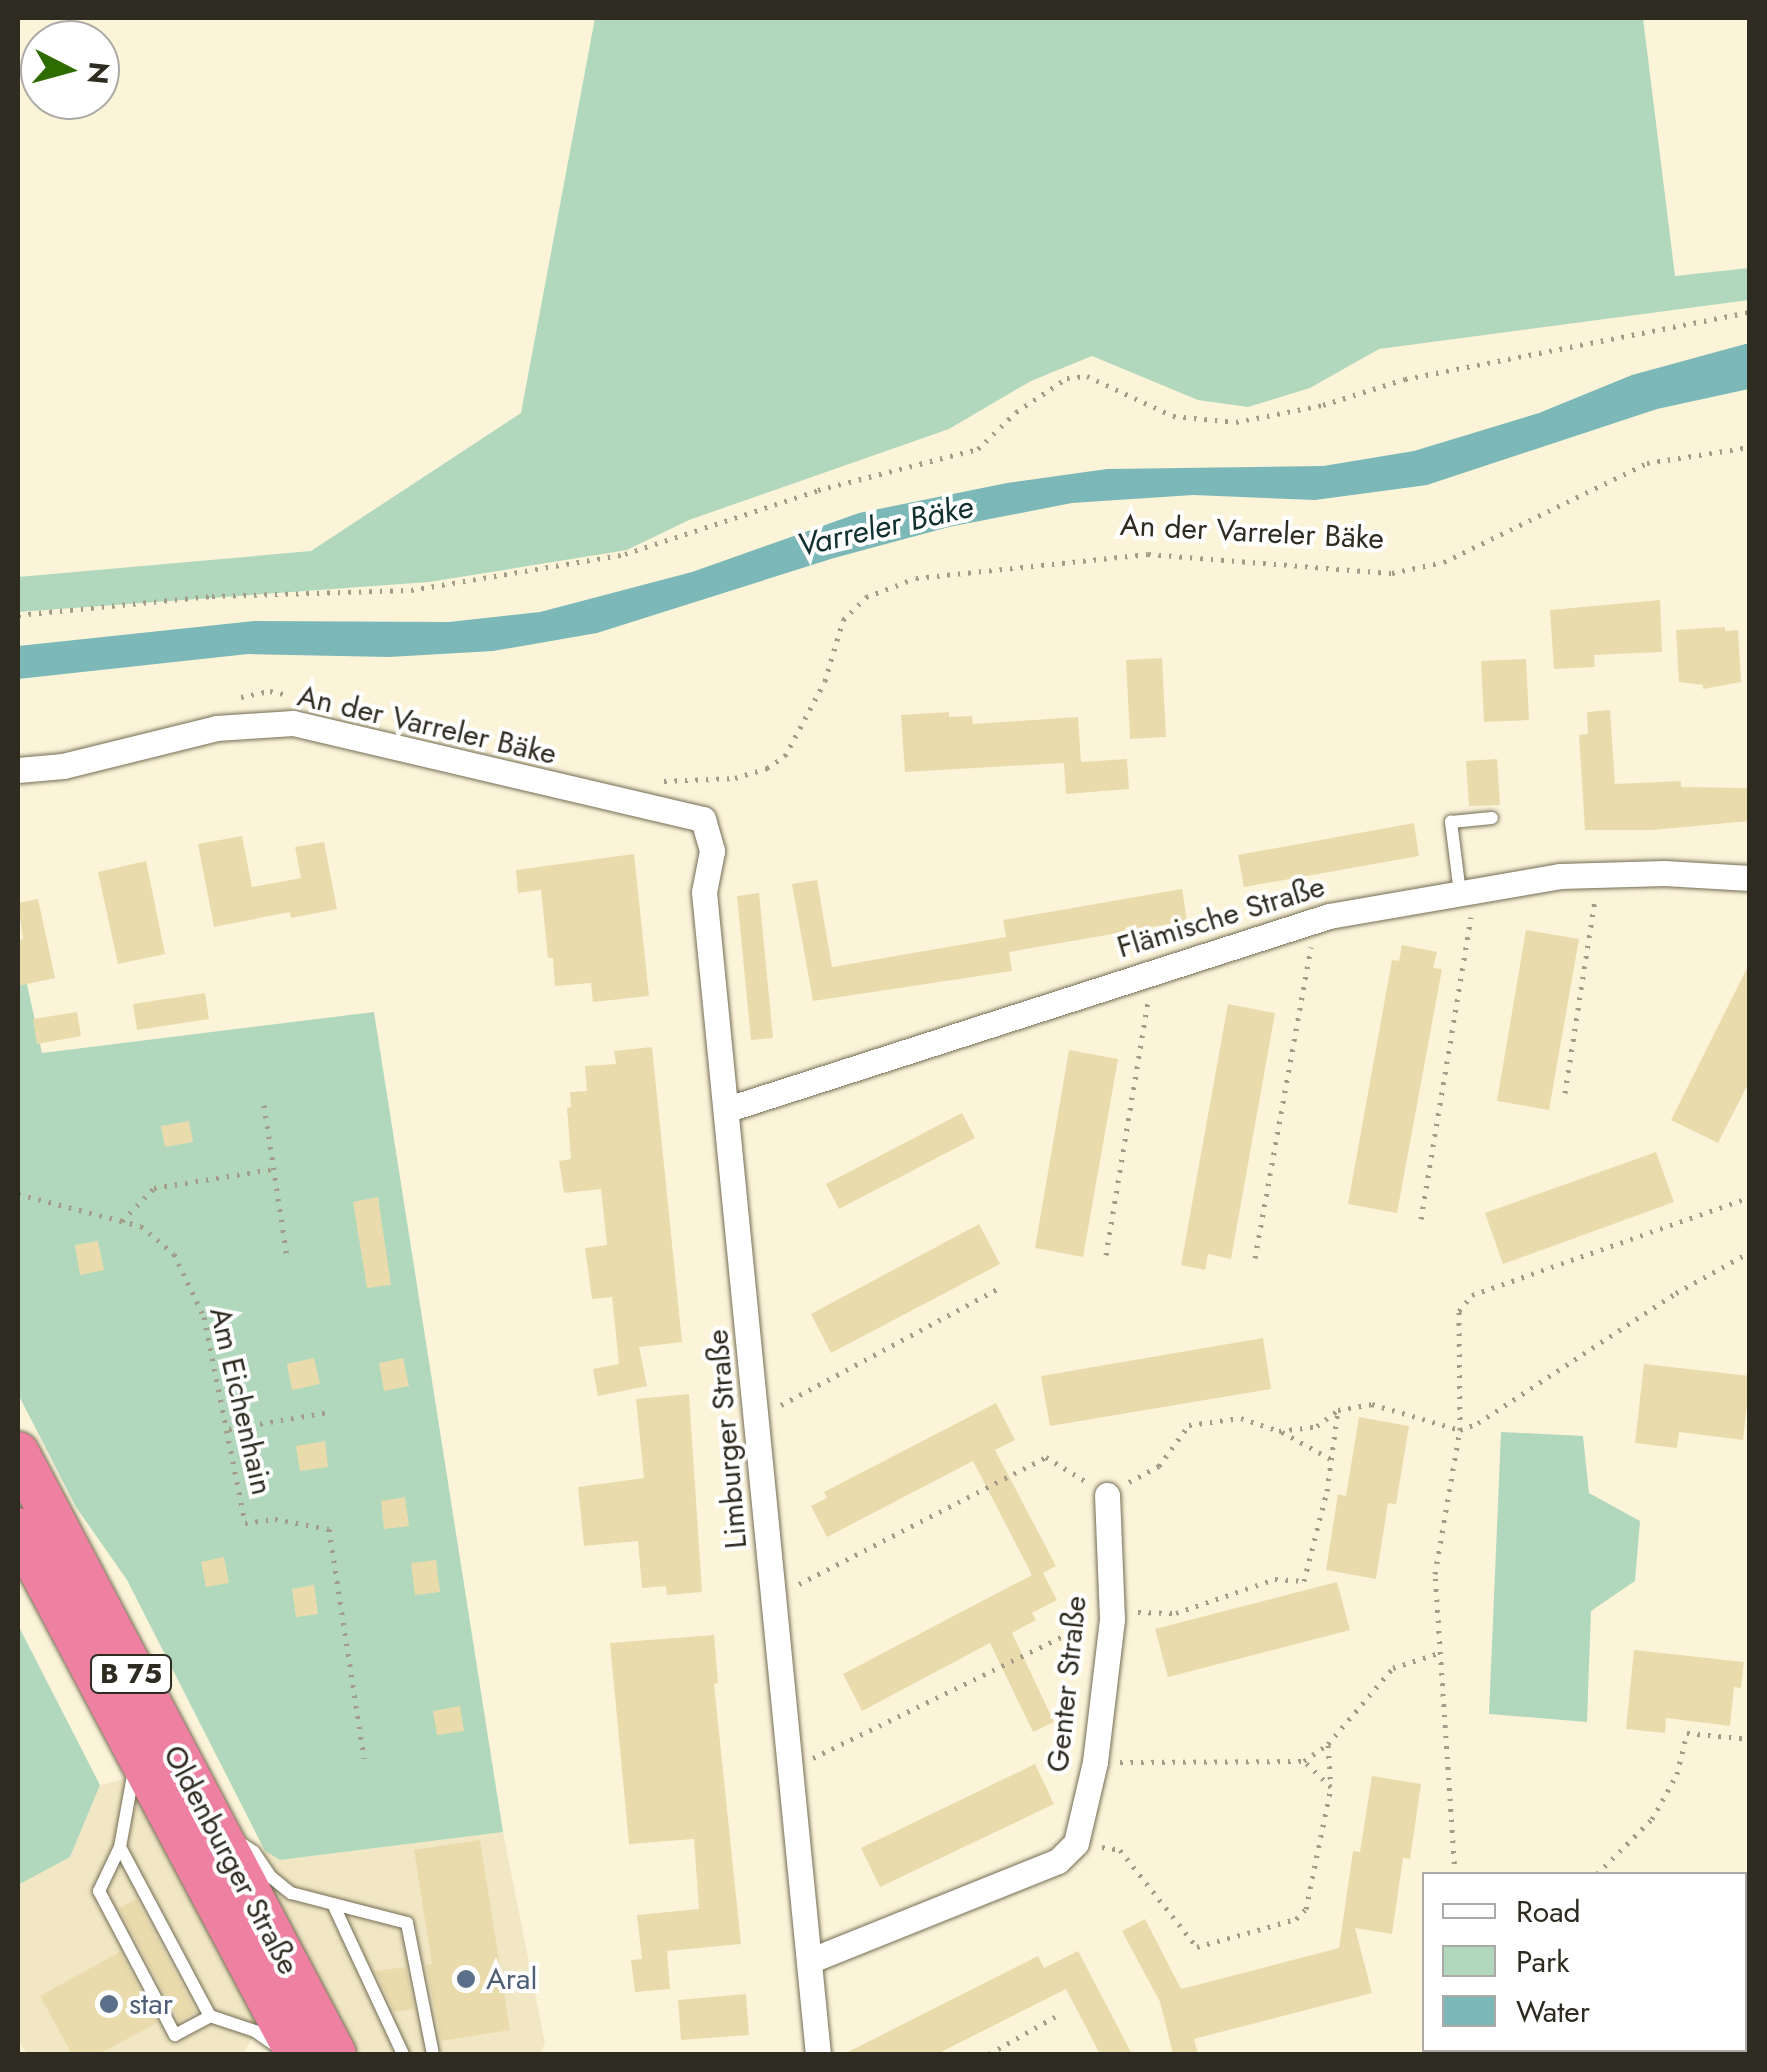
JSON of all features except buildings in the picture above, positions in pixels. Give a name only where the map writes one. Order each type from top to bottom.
[{"type":"highway","name":"Oldenburger Straße","points":[[18,1452],[335,2054]]},
{"type":"highway","name":"Oldenburger Straße","points":[[18,1529],[296,2054]]},
{"type":"street","name":"An der Varreler Bäke","points":[[18,770],[63,766],[216,728],[293,723],[703,819]]},
{"type":"street","name":"Limburger Straße","points":[[703,819],[712,852],[704,892],[818,2054]]},
{"type":"street","name":"Flämische Straße","points":[[728,1110],[1308,923],[1560,876],[1750,878]]},
{"type":"street","name":"Genter Straße","points":[[1076,1843],[1094,1762],[1112,1612],[1107,1494]]},
{"type":"street","points":[[809,1961],[1058,1861],[1076,1843]]},
{"type":"lane","points":[[1464,892],[1451,822],[1492,818]]},
{"type":"lane","points":[[137,1754],[120,1847],[99,1891],[175,2036],[210,2016]]},
{"type":"lane","points":[[214,1827],[254,1852],[271,1877],[290,1892],[406,1923],[433,2054]]},
{"type":"lane","points":[[120,1847],[210,2016],[255,2031],[288,2054]]},
{"type":"lane","points":[[333,1904],[403,2054]]},
{"type":"path","points":[[18,615],[212,596],[411,590],[625,554],[818,490],[978,449],[1016,412],[1066,378],[1087,376],[1174,416],[1236,422],[1323,405],[1405,379],[1750,312]]},
{"type":"path","name":"An der Varreler Bäke","points":[[716,781],[767,768],[785,756],[818,697],[843,620],[866,597],[916,578],[1148,554],[1392,573],[1444,562],[1647,463],[1750,447]]},
{"type":"path","points":[[1565,1093],[1599,875]]},
{"type":"path","points":[[1421,1220],[1471,922],[1464,892]]},
{"type":"path","points":[[1255,1258],[1311,951],[1308,923]]},
{"type":"path","points":[[1106,1256],[1149,1000],[1147,972]]},
{"type":"path","points":[[264,1105],[287,1257]]},
{"type":"path","points":[[122,1221],[154,1188],[274,1168]]},
{"type":"path","name":"Am Eichenhain","points":[[18,1194],[141,1226],[174,1254],[204,1316],[246,1523],[275,1519],[329,1529],[364,1758]]},
{"type":"path","points":[[1455,1872],[1435,1574],[1460,1430],[1459,1311],[1472,1295],[1750,1197]]},
{"type":"path","points":[[1279,1430],[1317,1426],[1338,1410],[1372,1404],[1460,1430],[1478,1423],[1676,1293],[1750,1252]]},
{"type":"path","points":[[757,1412],[784,1404],[999,1288]]},
{"type":"path","points":[[790,1764],[822,1756],[1112,1612],[1176,1613],[1276,1579],[1304,1581],[1332,1459],[1338,1410]]},
{"type":"path","points":[[229,1429],[328,1412]]},
{"type":"path","points":[[774,1597],[1046,1456],[1107,1494],[1159,1466],[1188,1426],[1241,1418],[1279,1430],[1332,1459]]},
{"type":"path","points":[[1094,1762],[1304,1761],[1328,1744],[1394,1668],[1440,1653]]},
{"type":"path","points":[[1599,1872],[1652,1819],[1678,1774],[1687,1733],[1750,1738]]},
{"type":"path","points":[[1076,1843],[1120,1850],[1197,1947],[1296,1919],[1306,1909],[1331,1787],[1328,1744]]},
{"type":"path","points":[[1304,1761],[1331,1787]]},
{"type":"path","points":[[1747,1940],[1750,1887]]},
{"type":"path","points":[[990,2054],[1058,2015]]},
{"type":"shaded area","points":[[129,1778],[260,2024],[243,2054],[28,2054],[18,2042],[18,1885],[70,1857],[100,1785]]},
{"type":"shaded area","points":[[503,1832],[545,2043],[540,2054],[350,2054],[251,1868],[265,1851],[281,1860]]},
{"type":"green space","points":[[595,18],[1643,18],[1675,276],[1749,268],[1749,300],[1379,349],[1310,388],[1248,407],[1198,400],[1092,356],[1031,381],[949,429],[689,520],[627,550],[429,582],[18,612],[18,577],[311,551],[521,413]]},
{"type":"green space","points":[[18,943],[42,1053],[374,1012],[503,1832],[280,1860],[265,1851],[127,1580],[76,1507],[18,1394]]},
{"type":"green space","points":[[1501,1432],[1583,1436],[1589,1493],[1640,1521],[1635,1581],[1591,1611],[1587,1722],[1489,1714]]},
{"type":"green space","points":[[18,1625],[100,1785],[70,1857],[18,1885]]},
{"type":"water","name":"Varreler Bäke","points":[[1749,343],[1749,389],[1657,409],[1427,485],[1315,500],[1193,495],[1072,503],[949,527],[834,558],[597,633],[493,651],[389,657],[248,654],[18,679],[18,646],[254,621],[449,622],[540,612],[692,572],[859,513],[1007,483],[1107,469],[1323,466],[1414,451],[1539,413],[1632,375]]},
{"type":"place","name":"Aral","points":[[466,1979]]},
{"type":"place","name":"star","points":[[109,2004]]}]
